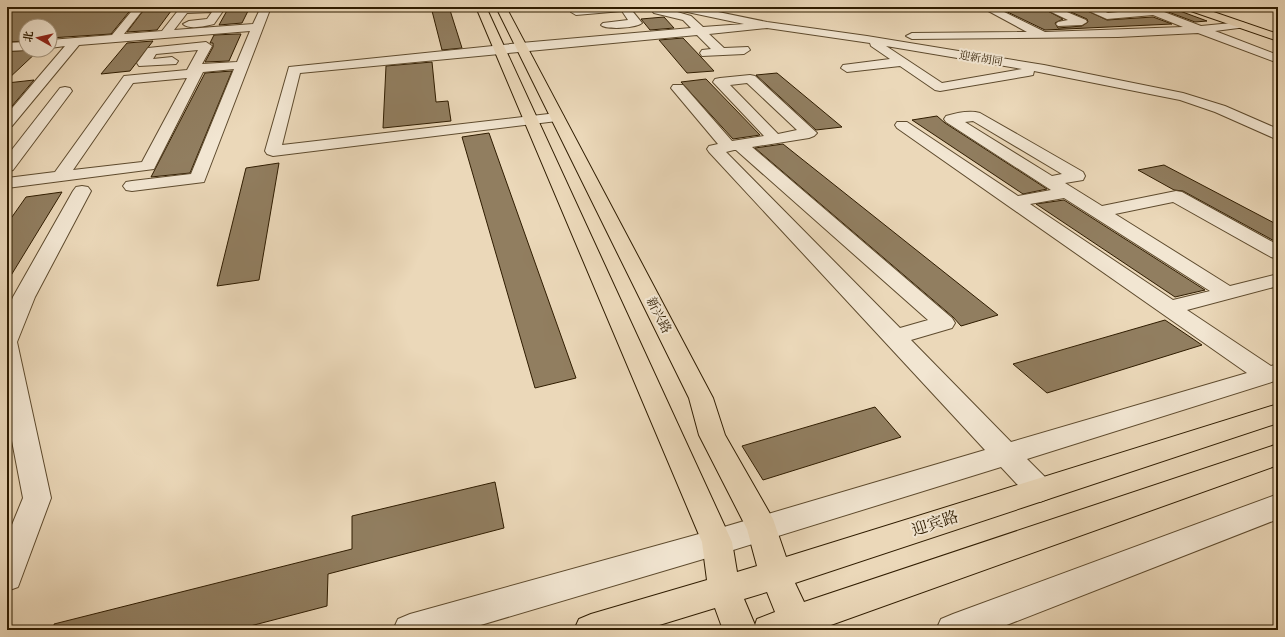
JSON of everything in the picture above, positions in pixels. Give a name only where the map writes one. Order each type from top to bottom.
[{"type":"main road","points":[[481,7],[717,542],[724,590],[740,630]]},
{"type":"main road","name":"新兴路","points":[[501,7],[701,398],[712,435],[762,528],[788,627]]},
{"type":"main road","points":[[1189,7],[1278,38]]},
{"type":"main road","points":[[1206,7],[1278,31]]},
{"type":"main road","name":"迎宾路","points":[[591,630],[775,574],[1278,413]]},
{"type":"main road","points":[[788,627],[1278,454]]},
{"type":"street","points":[[115,39],[140,7]]},
{"type":"street","points":[[132,186],[198,178],[242,64],[266,7]]},
{"type":"street","points":[[557,117],[273,151],[294,70],[521,47],[595,33],[636,22],[623,7],[574,10]]},
{"type":"street","points":[[654,7],[658,11],[687,18],[721,52]]},
{"type":"street","name":"迎新胡同","points":[[678,7],[767,26],[869,40],[1047,69],[1183,97],[1220,109],[1278,135]]},
{"type":"street","points":[[986,7],[1044,35]]},
{"type":"street","points":[[1046,7],[1082,22],[1057,24],[1078,34]]},
{"type":"street","points":[[1085,7],[1108,16],[1153,12]]},
{"type":"street","points":[[1141,7],[1278,59]]},
{"type":"street","points":[[574,10],[584,22]]},
{"type":"street","points":[[165,35],[173,25]]},
{"type":"street","points":[[834,46],[895,36],[1078,34],[1202,30],[1242,25]]},
{"type":"street","points":[[595,33],[700,31],[767,26]]},
{"type":"street","points":[[58,43],[257,27]]},
{"type":"street","points":[[869,40],[940,87]]},
{"type":"street","points":[[7,123],[76,42]]},
{"type":"street","points":[[7,48],[18,47]]},
{"type":"street","points":[[705,53],[744,50]]},
{"type":"street","points":[[847,68],[901,62]]},
{"type":"street","points":[[60,176],[129,79],[198,66],[242,64]]},
{"type":"street","points":[[7,183],[148,166],[198,66]]},
{"type":"street","points":[[926,91],[940,87],[1047,69]]},
{"type":"street","points":[[678,88],[735,146],[944,323],[895,337]]},
{"type":"street","points":[[7,167],[65,91]]},
{"type":"street","points":[[1050,182],[1077,176],[975,116],[951,119],[1050,182],[1227,293]]},
{"type":"street","points":[[902,125],[1169,308],[1273,374]]},
{"type":"street","points":[[775,138],[715,149],[1040,490]]},
{"type":"street","points":[[7,339],[24,298],[82,191]]},
{"type":"street","points":[[1015,202],[1066,192]]},
{"type":"street","points":[[1099,212],[1176,196],[1278,252]]},
{"type":"street","points":[[1169,308],[1278,280]]},
{"type":"street","points":[[7,345],[27,454],[37,498],[7,577]]},
{"type":"street","points":[[410,630],[717,542],[1273,374]]},
{"type":"street","points":[[953,630],[1278,506]]},
{"type":"building","points":[[7,7],[133,7],[111,34],[58,37],[58,18],[18,18],[18,41],[7,42]]},
{"type":"building","points":[[146,7],[174,7],[157,30],[127,32]]},
{"type":"building","points":[[229,7],[250,7],[242,23],[219,25]]},
{"type":"building","points":[[431,7],[449,7],[462,48],[442,50]]},
{"type":"building","points":[[997,7],[1040,7],[1063,19],[1055,23],[1058,28],[1082,26],[1088,22],[1087,19],[1059,7],[1079,7],[1107,20],[1153,17],[1172,24],[1045,30]]},
{"type":"building","points":[[1098,7],[1134,7],[1136,9],[1108,11]]},
{"type":"building","points":[[1155,7],[1169,7],[1207,21],[1195,22]]},
{"type":"building","points":[[664,17],[674,28],[650,30],[641,19]]},
{"type":"building","points":[[241,34],[229,61],[205,62],[213,47],[213,43],[210,43],[214,35]]},
{"type":"building","points":[[683,38],[714,71],[687,73],[659,40]]},
{"type":"building","points":[[153,41],[130,71],[101,74],[127,43]]},
{"type":"building","points":[[18,51],[18,58],[30,58],[7,80],[7,52]]},
{"type":"building","points":[[432,62],[436,102],[448,101],[451,121],[383,128],[386,66]]},
{"type":"building","points":[[232,71],[190,173],[151,177],[205,73]]},
{"type":"building","points":[[777,73],[842,127],[816,130],[756,75]]},
{"type":"building","points":[[706,79],[760,135],[733,139],[681,82]]},
{"type":"building","points":[[34,80],[7,112],[7,83]]},
{"type":"building","points":[[937,116],[945,123],[1047,189],[1023,194],[912,120]]},
{"type":"building","points":[[489,133],[576,378],[535,388],[462,137]]},
{"type":"building","points":[[783,144],[998,315],[961,326],[953,317],[755,148]]},
{"type":"building","points":[[279,163],[259,280],[217,286],[246,168]]},
{"type":"building","points":[[1164,165],[1278,225],[1278,243],[1183,191],[1174,190],[1138,170]]},
{"type":"building","points":[[62,192],[7,282],[7,224],[26,197]]},
{"type":"building","points":[[1064,200],[1205,290],[1175,297],[1036,204]]},
{"type":"building","points":[[1165,320],[1202,345],[1047,393],[1013,364]]},
{"type":"building","points":[[875,407],[901,437],[763,480],[742,446]]},
{"type":"building","points":[[495,482],[504,528],[328,574],[327,606],[235,630],[55,630],[54,624],[352,549],[352,516]]}]
